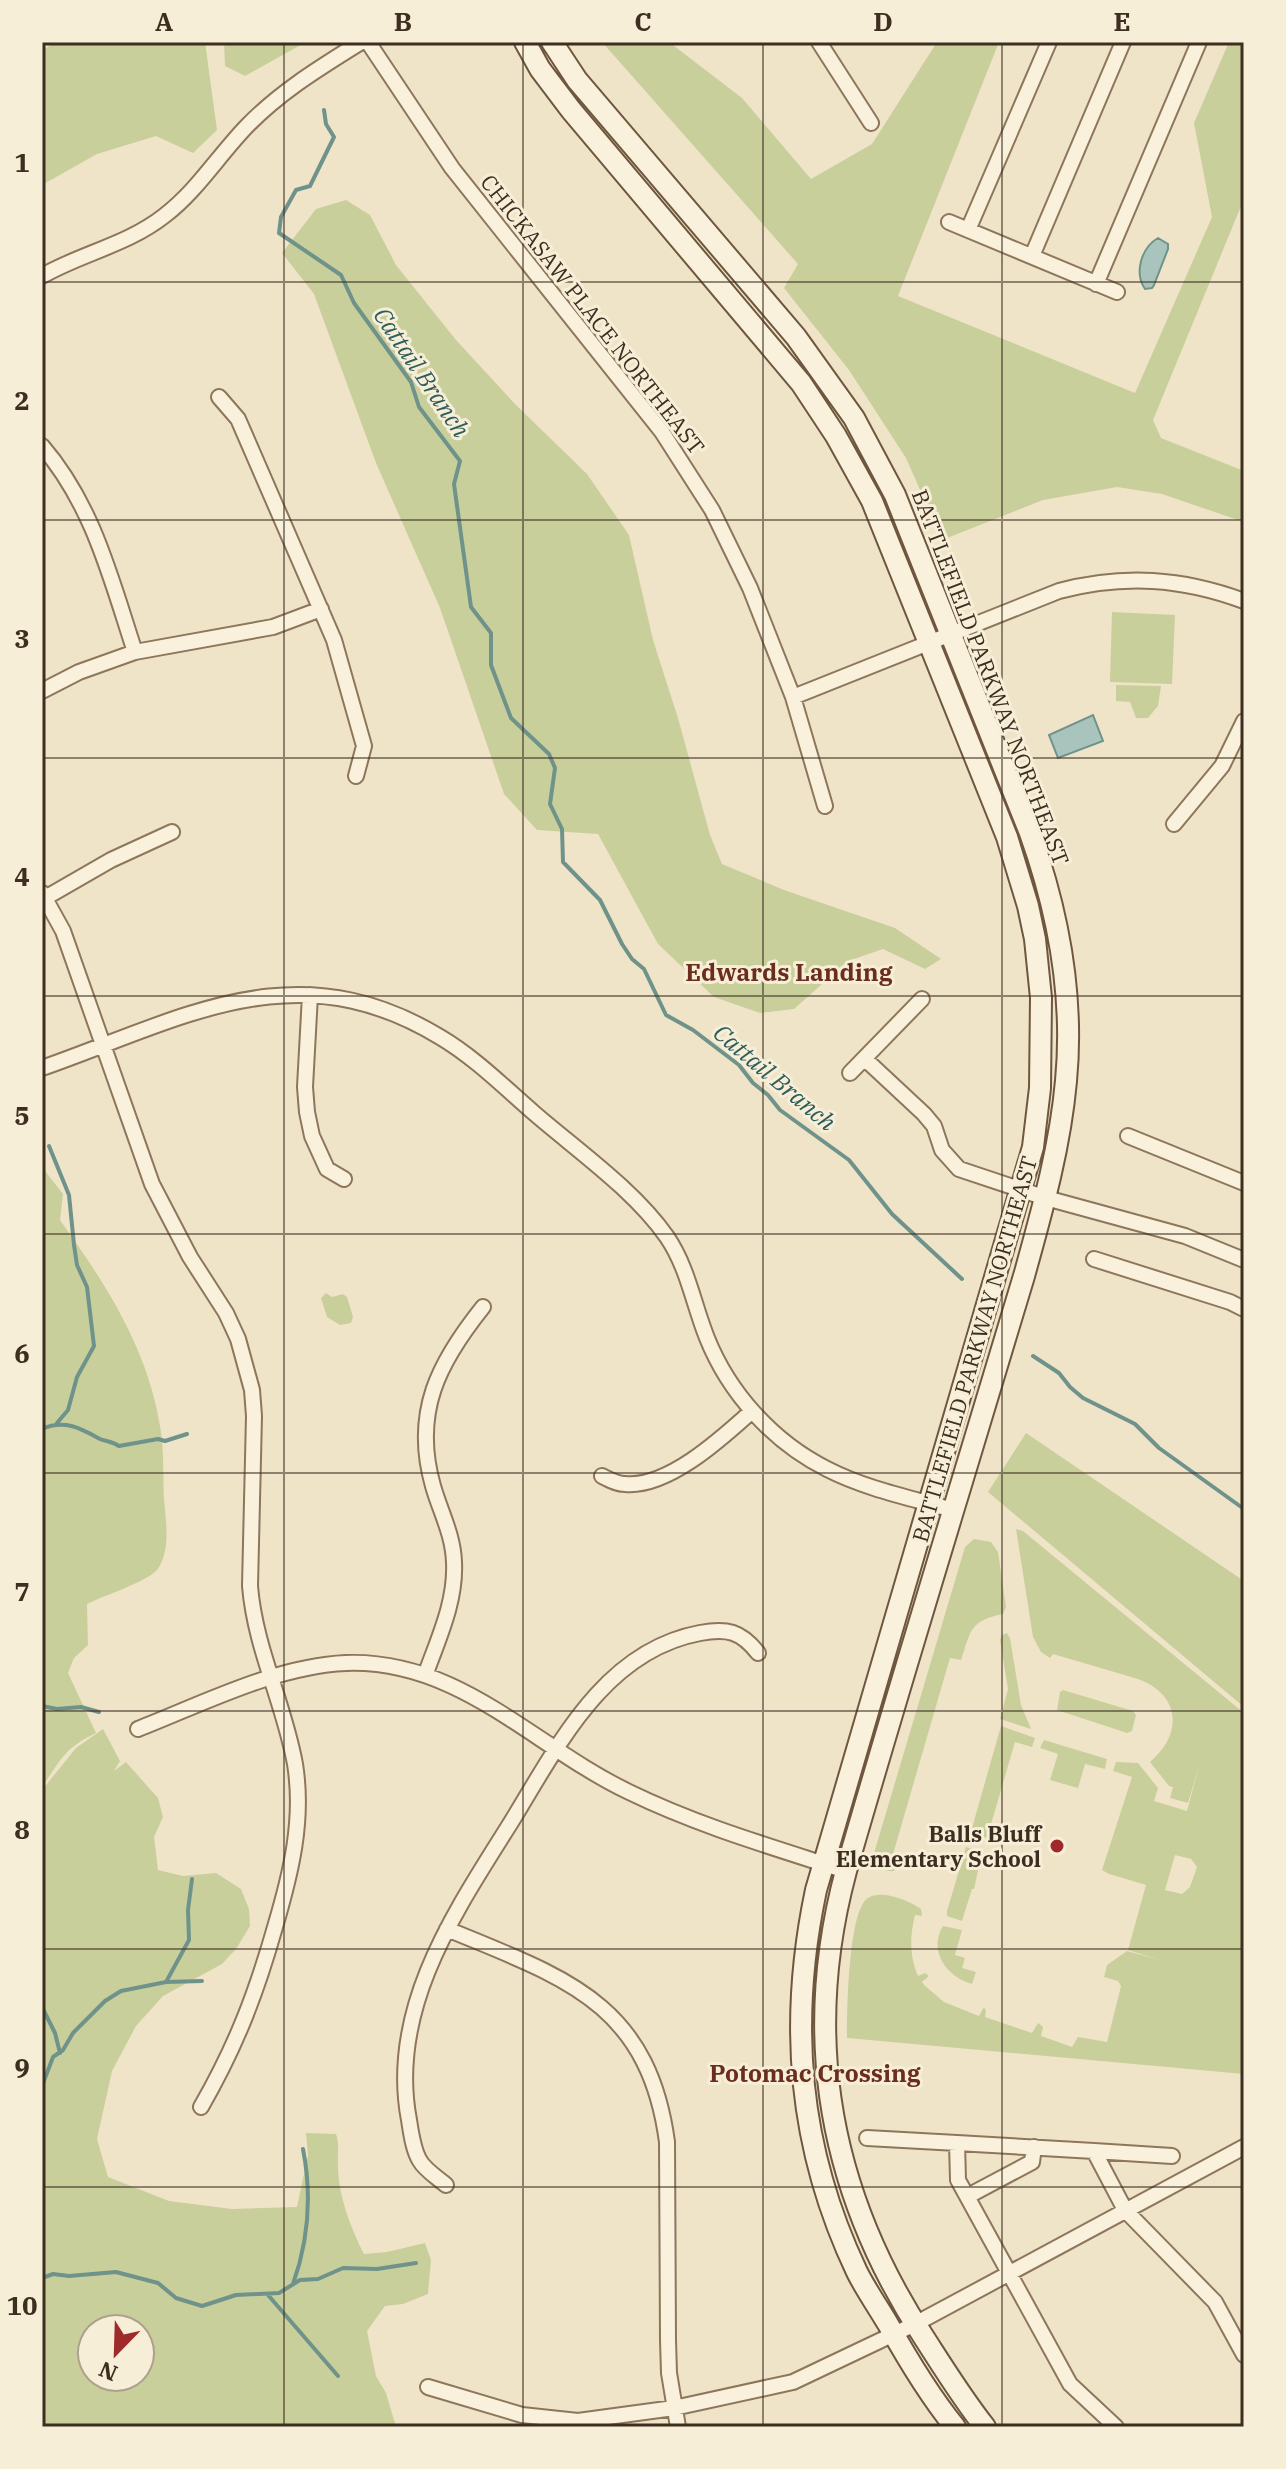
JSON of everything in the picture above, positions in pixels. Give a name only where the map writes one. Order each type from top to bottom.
[{"type":"main road","name":"BATTLEFIELD PARKWAY NORTHEAST","points":[[525,42],[540,69],[571,110],[771,345],[820,409],[872,501],[1007,837],[1035,939],[1041,998],[1040,1088],[1033,1147],[823,1864],[809,1925],[800,1997],[800,2045],[812,2144],[840,2232],[858,2274],[921,2380],[955,2427]]},
{"type":"main road","name":"BATTLEFIELD PARKWAY NORTHEAST","points":[[552,42],[577,80],[796,337],[854,418],[895,495],[951,633],[1042,868],[1057,930],[1066,1006],[1066,1078],[1062,1120],[1046,1198],[846,1871],[830,1944],[825,1999],[824,2038],[831,2110],[857,2207],[894,2289],[963,2398],[985,2427]]},
{"type":"street","points":[[42,276],[112,246],[162,218],[204,179],[245,128],[268,106],[302,79],[361,42]]},
{"type":"street","name":"CHICKASAW PLACE NORTHEAST","points":[[368,42],[461,181],[662,432],[689,471],[732,548],[793,697],[825,806]]},
{"type":"street","points":[[819,42],[871,123]]},
{"type":"street","points":[[968,230],[1049,42]]},
{"type":"street","points":[[1032,256],[1123,42]]},
{"type":"street","points":[[1096,284],[1199,42]]},
{"type":"street","points":[[949,222],[1117,292]]},
{"type":"street","points":[[219,397],[238,419],[334,640],[364,746],[356,776]]},
{"type":"street","points":[[42,446],[68,481],[98,537],[135,652]]},
{"type":"street","points":[[793,697],[1059,591],[1113,580],[1166,580],[1244,601]]},
{"type":"street","points":[[42,691],[79,672],[135,652],[273,627],[321,609]]},
{"type":"street","points":[[1174,824],[1222,766],[1244,721]]},
{"type":"street","points":[[172,832],[44,895],[63,931],[152,1184],[190,1257],[226,1313],[246,1363],[254,1416],[250,1593],[257,1636],[289,1736],[295,1767],[298,1799],[294,1858],[247,2017],[226,2064],[201,2107]]},
{"type":"street","points":[[310,995],[305,1087],[307,1112],[312,1136],[327,1169],[344,1179]]},
{"type":"street","points":[[42,1068],[198,1010],[256,997],[310,995],[359,1003],[388,1012],[441,1037],[637,1202],[668,1238],[680,1260],[706,1337],[719,1364],[752,1411],[781,1439],[827,1469],[857,1482],[953,1510]]},
{"type":"street","points":[[850,1073],[922,999]]},
{"type":"street","points":[[865,1059],[924,1114],[934,1126],[942,1150],[959,1169],[1046,1198],[1185,1236],[1244,1260]]},
{"type":"street","points":[[1128,1136],[1244,1183]]},
{"type":"street","points":[[1094,1259],[1244,1309]]},
{"type":"street","points":[[426,1673],[451,1601],[454,1580],[451,1539],[428,1466],[426,1421],[443,1364],[457,1339],[483,1307]]},
{"type":"street","points":[[602,1476],[627,1485],[640,1484],[665,1474],[707,1451],[752,1411]]},
{"type":"street","points":[[446,2185],[420,2161],[412,2134],[404,2082],[408,2029],[415,2003],[447,1929],[476,1877],[556,1751],[605,1684],[624,1667],[665,1643],[687,1635],[726,1630],[746,1638],[758,1653]]},
{"type":"street","points":[[138,1729],[295,1670],[348,1663],[381,1664],[426,1673],[471,1694],[588,1771],[669,1811],[746,1840],[846,1871]]},
{"type":"street","points":[[447,1929],[540,1968],[583,1992],[623,2029],[649,2071],[663,2115],[667,2142],[668,2340],[678,2427]]},
{"type":"street","points":[[867,2138],[1172,2156]]},
{"type":"street","points":[[957,2143],[958,2180],[1070,2384],[1116,2427]]},
{"type":"street","points":[[968,2196],[1032,2162],[1034,2147]]},
{"type":"street","points":[[428,2387],[502,2410],[550,2420],[604,2419],[674,2408],[793,2382],[894,2335],[1244,2147]]},
{"type":"street","points":[[1094,2151],[1125,2210],[1215,2302],[1244,2355]]},
{"type":"green space","points":[[55,42],[205,42],[217,130],[193,153],[156,136],[97,154],[42,185],[42,51]]},
{"type":"green space","points":[[224,42],[306,42],[245,76],[225,66]]},
{"type":"green space","points":[[602,42],[669,42],[742,98],[811,179],[872,144],[937,42],[999,42],[898,296],[1135,393],[1212,217],[1194,123],[1229,42],[1244,42],[1244,199],[1153,420],[1161,438],[1244,471],[1244,522],[1162,494],[1117,487],[1043,500],[942,540],[906,458],[849,370],[784,288],[798,264]]},
{"type":"green space","points":[[346,200],[370,215],[396,265],[456,340],[515,404],[587,474],[629,535],[653,640],[710,835],[722,864],[784,890],[895,928],[941,959],[925,969],[883,949],[848,961],[794,1009],[760,1013],[714,997],[658,944],[598,834],[537,830],[504,794],[440,608],[376,463],[314,294],[282,253],[316,209]]},
{"type":"green space","points":[[1112,612],[1175,615],[1172,684],[1110,682]]},
{"type":"green space","points":[[1116,685],[1161,686],[1158,706],[1148,718],[1136,718],[1130,702],[1116,701]]},
{"type":"green space","points":[[42,1167],[63,1194],[60,1220],[124,1320],[147,1374],[163,1449],[166,1536],[164,1554],[157,1570],[87,1604],[88,1645],[74,1658],[68,1673],[96,1733],[69,1750],[42,1787]]},
{"type":"green space","points":[[326,1293],[332,1297],[343,1294],[347,1297],[353,1317],[351,1323],[340,1325],[327,1317],[321,1298]]},
{"type":"green space","points":[[1026,1433],[1244,1581],[1244,1707],[988,1492]]},
{"type":"green space","points":[[1016,1529],[1023,1531],[1244,1713],[1244,2074],[847,2038],[848,1986],[856,1921],[861,1906],[874,1896],[895,1897],[921,1909],[922,1916],[915,1915],[912,1930],[913,1961],[918,1976],[925,1973],[929,1976],[922,1982],[924,1985],[944,2002],[979,2016],[984,2007],[985,2017],[1032,2033],[1038,2023],[1043,2027],[1041,2036],[1072,2047],[1078,2037],[1107,2042],[1121,1986],[1118,1981],[1104,1977],[1107,1965],[1127,1951],[1160,1960],[1128,1950],[1146,1885],[1102,1870],[1132,1777],[1113,1771],[1116,1762],[1138,1763],[1158,1788],[1154,1801],[1187,1811],[1199,1766],[1188,1803],[1170,1798],[1173,1787],[1150,1762],[1161,1751],[1172,1728],[1169,1705],[1163,1695],[1138,1679],[1053,1654],[1050,1658],[1041,1652],[1033,1637]],"holes":[[[1175,1855],[1191,1859],[1197,1867],[1190,1887],[1182,1894],[1165,1890]]]},
{"type":"green space","points":[[974,1539],[991,1542],[998,1552],[1006,1607],[1003,1614],[977,1624],[961,1660],[950,1658],[891,1861],[898,1864],[894,1871],[888,1871],[872,1860],[965,1547]]},
{"type":"green space","points":[[1007,1633],[1021,1705],[1031,1729],[1000,1719],[1008,1689],[1000,1640]]},
{"type":"green space","points":[[1063,1690],[1133,1711],[1136,1715],[1132,1731],[1127,1733],[1057,1710]]},
{"type":"green space","points":[[1001,1726],[1035,1738],[1032,1747],[1015,1742],[987,1838],[976,1835],[972,1828]]},
{"type":"green space","points":[[103,1729],[120,1761],[114,1771],[126,1762],[158,1798],[163,1817],[154,1837],[158,1870],[183,1876],[216,1873],[241,1889],[249,1909],[250,1926],[236,1949],[222,1964],[163,1996],[136,2026],[112,2071],[97,2139],[108,2177],[169,2201],[232,2209],[297,2207],[308,2155],[306,2133],[336,2134],[343,2200],[364,2254],[425,2243],[431,2260],[428,2294],[403,2304],[385,2306],[367,2331],[376,2376],[386,2393],[396,2427],[42,2427],[42,1790],[76,1748]]},
{"type":"green space","points":[[1044,1740],[1107,1759],[1105,1769],[1085,1764],[1078,1788],[1050,1780],[1058,1754],[1040,1748]]},
{"type":"green space","points":[[966,1847],[982,1852],[974,1889],[962,1921],[947,1916],[947,1911]]},
{"type":"green space","points":[[943,1926],[962,1930],[955,1955],[965,1958],[962,1968],[976,1972],[972,1984],[954,1975],[942,1961],[938,1944]]},
{"type":"water","points":[[1158,238],[1168,244],[1168,249],[1154,285],[1145,289],[1140,276],[1141,261],[1147,248]]},
{"type":"water","points":[[1093,715],[1103,741],[1058,758],[1049,735]]},
{"type":"waterway","name":"Cattail Branch","points":[[324,110],[326,124],[334,137],[310,186],[296,190],[281,217],[279,233],[341,275],[354,303],[411,382],[419,407],[460,461],[454,484],[471,607],[491,633],[491,665],[511,718],[549,754],[555,768],[550,804],[562,829],[563,862],[600,900],[622,944],[632,959],[644,969],[666,1015],[693,1030],[739,1065],[780,1110],[849,1160],[892,1214],[962,1279]]},
{"type":"waterway","points":[[49,1146],[69,1195],[77,1265],[87,1287],[94,1346],[77,1377],[68,1410],[57,1423]]},
{"type":"waterway","name":"Cattail Branch","points":[[1033,1356],[1059,1373],[1083,1398],[1135,1424],[1159,1448],[1244,1509]]},
{"type":"waterway","points":[[42,1429],[72,1426],[119,1446],[158,1439],[165,1441],[187,1434]]},
{"type":"waterway","points":[[42,1706],[57,1709],[81,1707],[99,1712]]},
{"type":"waterway","points":[[166,1982],[189,1940],[188,1910],[192,1879]]},
{"type":"waterway","points":[[42,2086],[53,2057],[63,2050],[73,2033],[105,2001],[121,1991],[166,1982],[202,1981]]},
{"type":"waterway","points":[[42,2007],[55,2033],[60,2053]]},
{"type":"waterway","points":[[293,2284],[303,2250],[307,2217],[303,2149]]},
{"type":"waterway","points":[[42,2278],[53,2274],[69,2276],[116,2272],[158,2283],[176,2298],[202,2306],[236,2295],[279,2293],[300,2280],[318,2279],[343,2268],[377,2269],[416,2263]]},
{"type":"waterway","points":[[268,2295],[338,2376]]},
{"type":"place","name":"Balls Bluff Elementary School","points":[[1057,1846]]},
{"type":"district","name":"Edwards Landing","points":[[789,972]]},
{"type":"district","name":"Potomac Crossing","points":[[815,2073]]}]
